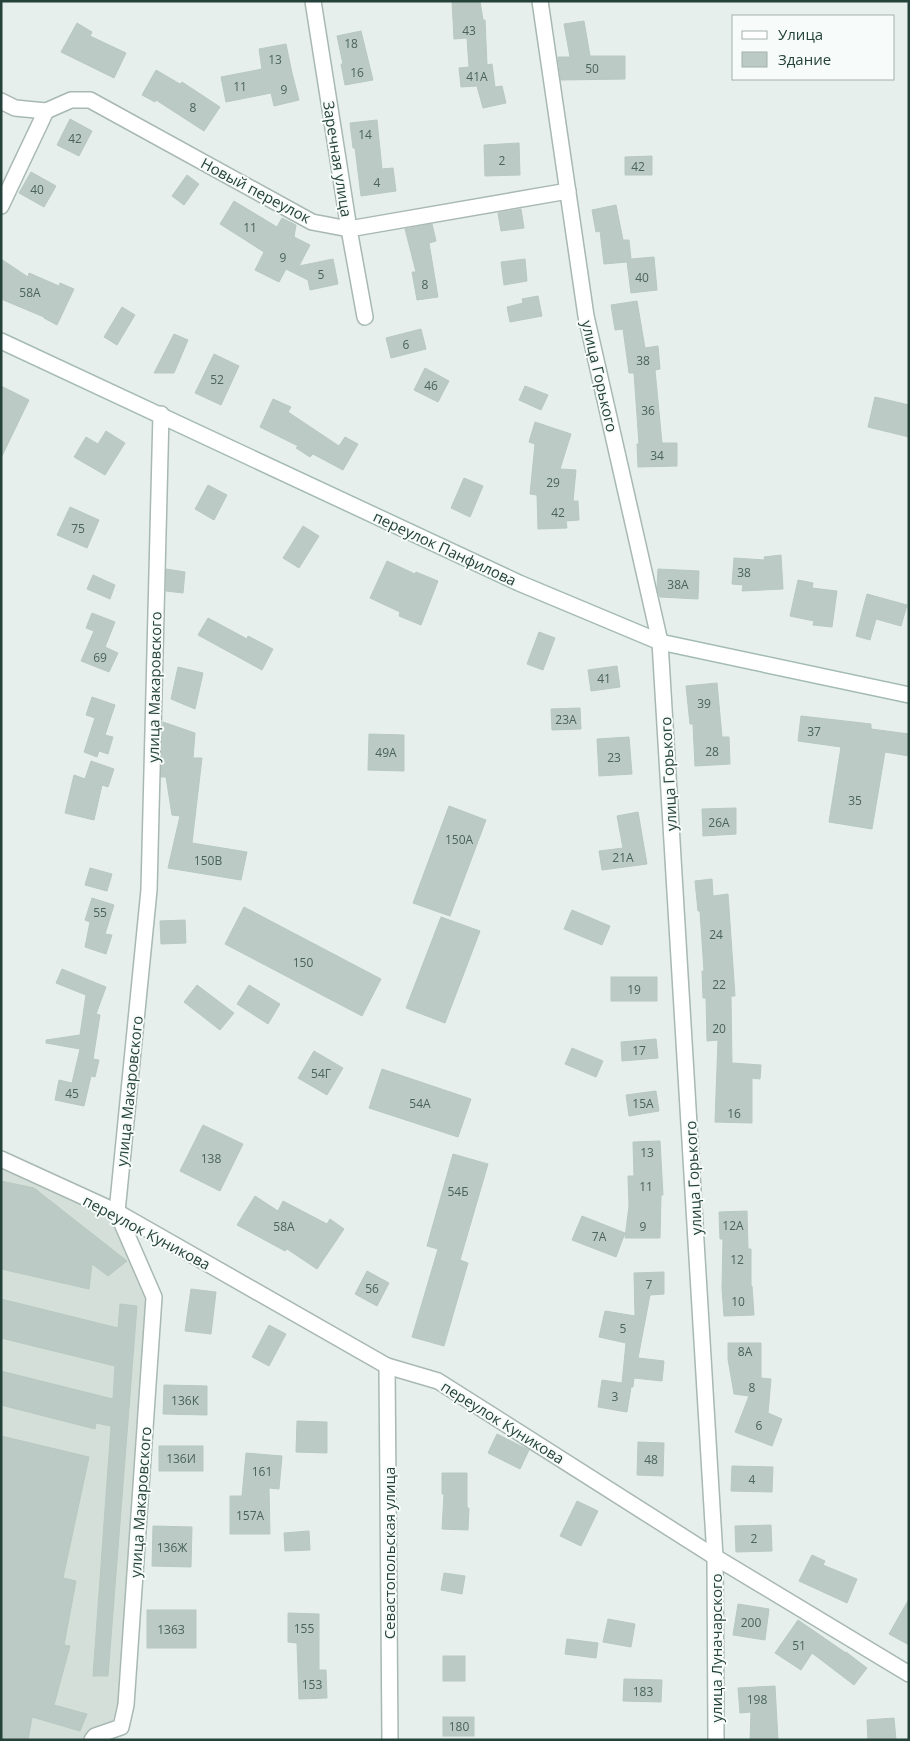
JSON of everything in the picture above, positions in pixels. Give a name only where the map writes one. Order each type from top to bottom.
[{"type":"street","name":"Заречная улица","points":[[313,1],[365,317]]},
{"type":"street","name":"улица Горького","points":[[540,1],[586,316],[660,642],[716,1557]]},
{"type":"street","name":"Новый переулок","points":[[46,111],[72,100],[90,100],[312,222],[349,229],[568,191]]},
{"type":"street","points":[[1,101],[16,108],[46,111],[1,206]]},
{"type":"street","name":"переулок Панфилова","points":[[1,341],[161,414],[519,583],[660,642],[909,695]]},
{"type":"street","name":"улица Макаровского","points":[[92,1740],[95,1736],[121,1727],[126,1705],[154,1297],[117,1212],[149,890],[161,414]]},
{"type":"street","name":"переулок Куникова","points":[[1,1159],[117,1212],[387,1366],[438,1381],[716,1557],[909,1674]]},
{"type":"street","name":"Севастопольская улица","points":[[387,1366],[390,1740]]},
{"type":"street","name":"улица Луначарского","points":[[716,1557],[716,1740]]},
{"type":"shaded area","points":[[1,1163],[114,1215],[151,1298],[118,1704],[112,1722],[94,1732],[87,1740],[1,1740]]},
{"type":"building","points":[[452,1],[480,1],[483,20],[485,20],[487,65],[492,64],[495,87],[502,86],[506,103],[483,108],[477,86],[461,87],[459,68],[469,67],[467,38],[454,39]]},
{"type":"building","points":[[584,21],[590,56],[625,56],[625,79],[561,80],[558,57],[570,57],[564,24]]},
{"type":"building","points":[[77,23],[92,32],[90,36],[126,53],[114,78],[61,52]]},
{"type":"building","points":[[361,31],[373,80],[345,85],[337,36]]},
{"type":"building","points":[[286,44],[299,100],[274,106],[271,93],[226,102],[221,77],[262,69],[259,49]]},
{"type":"building","points":[[156,70],[180,84],[182,82],[220,107],[204,131],[156,100],[155,102],[142,95]]},
{"type":"building","points":[[70,119],[92,131],[79,156],[57,145]]},
{"type":"building","points":[[377,120],[382,169],[393,168],[396,191],[361,196],[350,123]]},
{"type":"building","points":[[519,143],[520,175],[485,176],[484,145]]},
{"type":"building","points":[[652,156],[652,175],[625,175],[625,157]]},
{"type":"building","points":[[31,172],[56,186],[44,207],[19,193]]},
{"type":"building","points":[[187,175],[199,184],[184,205],[172,196]]},
{"type":"building","points":[[234,201],[277,227],[282,218],[296,225],[294,237],[310,245],[299,266],[333,259],[338,284],[310,290],[308,280],[286,269],[279,282],[255,270],[264,252],[220,224]]},
{"type":"building","points":[[616,205],[623,240],[629,240],[631,259],[654,257],[657,290],[631,293],[627,262],[604,264],[600,231],[596,232],[592,210]]},
{"type":"building","points":[[521,209],[524,228],[501,231],[498,213]]},
{"type":"building","points":[[432,224],[436,241],[429,243],[438,297],[417,300],[412,272],[416,272],[405,229]]},
{"type":"building","points":[[1,259],[28,277],[29,273],[59,286],[60,283],[74,289],[57,325],[44,317],[1,299]]},
{"type":"building","points":[[525,259],[527,281],[504,285],[501,262]]},
{"type":"building","points":[[538,296],[542,316],[510,322],[507,307],[523,303],[522,299]]},
{"type":"building","points":[[637,301],[645,348],[658,346],[660,369],[655,370],[662,443],[677,443],[677,466],[638,467],[637,444],[639,444],[634,373],[629,373],[623,329],[615,330],[611,305]]},
{"type":"building","points":[[122,307],[135,315],[117,345],[104,337]]},
{"type":"building","points":[[421,329],[426,349],[391,358],[386,338]]},
{"type":"building","points":[[174,334],[188,340],[174,373],[154,373]]},
{"type":"building","points":[[214,354],[239,366],[221,405],[195,393]]},
{"type":"building","points":[[425,368],[449,381],[438,402],[414,390]]},
{"type":"building","points":[[1,386],[29,400],[1,458]]},
{"type":"building","points":[[525,386],[548,395],[541,410],[519,400]]},
{"type":"building","points":[[875,397],[909,405],[909,437],[868,427]]},
{"type":"building","points":[[273,399],[291,407],[288,412],[339,446],[345,437],[358,444],[343,470],[313,454],[310,457],[296,448],[298,446],[260,427]]},
{"type":"building","points":[[535,422],[571,434],[560,469],[576,470],[573,501],[578,501],[579,520],[566,521],[567,528],[538,529],[537,495],[530,494],[535,444],[529,442]]},
{"type":"building","points":[[106,431],[125,443],[105,475],[74,457],[86,437],[98,444]]},
{"type":"building","points":[[464,478],[483,486],[470,517],[451,508]]},
{"type":"building","points":[[208,485],[227,495],[214,520],[195,509]]},
{"type":"building","points":[[70,507],[99,520],[87,548],[57,535]]},
{"type":"building","points":[[303,526],[319,536],[299,568],[283,558]]},
{"type":"building","points":[[781,555],[783,589],[742,591],[743,585],[732,584],[734,558],[765,560],[764,557]]},
{"type":"building","points":[[387,561],[415,574],[416,572],[438,581],[421,625],[399,616],[400,612],[370,598]]},
{"type":"building","points":[[166,569],[185,572],[183,593],[166,591]]},
{"type":"building","points":[[658,569],[699,571],[698,599],[660,597],[657,588]]},
{"type":"building","points":[[93,575],[115,585],[110,599],[87,589]]},
{"type":"building","points":[[798,580],[813,583],[812,588],[837,591],[832,627],[813,625],[814,621],[790,616]]},
{"type":"building","points":[[867,594],[907,605],[901,626],[876,619],[870,640],[856,636]]},
{"type":"building","points":[[92,613],[115,622],[105,647],[118,653],[109,672],[81,661],[94,631],[86,628]]},
{"type":"building","points":[[208,618],[247,639],[248,636],[273,649],[262,670],[198,635]]},
{"type":"building","points":[[539,632],[555,638],[543,670],[527,664]]},
{"type":"building","points":[[617,666],[620,687],[591,691],[588,670]]},
{"type":"building","points":[[178,667],[203,673],[195,709],[171,699]]},
{"type":"building","points":[[717,683],[722,737],[729,737],[730,764],[695,766],[693,724],[690,724],[686,686]]},
{"type":"building","points":[[92,697],[115,705],[105,735],[113,737],[108,754],[99,751],[97,757],[84,752],[95,718],[86,715]]},
{"type":"building","points":[[580,708],[581,729],[552,730],[551,709]]},
{"type":"building","points":[[801,716],[871,724],[871,729],[909,734],[909,756],[885,752],[872,829],[829,822],[841,747],[798,741]]},
{"type":"building","points":[[163,722],[195,733],[193,758],[202,758],[192,843],[247,852],[241,880],[168,868],[180,816],[172,815],[166,777],[161,777]]},
{"type":"building","points":[[369,734],[404,735],[404,771],[368,770]]},
{"type":"building","points":[[629,737],[632,774],[599,776],[597,739]]},
{"type":"building","points":[[91,761],[114,769],[108,787],[102,785],[94,820],[65,813],[74,775],[85,779]]},
{"type":"building","points":[[449,806],[486,820],[450,916],[413,903]]},
{"type":"building","points":[[736,808],[736,834],[703,836],[702,809]]},
{"type":"building","points":[[638,812],[647,864],[602,870],[599,851],[623,848],[617,816]]},
{"type":"building","points":[[90,868],[112,874],[107,891],[85,885]]},
{"type":"building","points":[[712,879],[713,896],[728,894],[735,996],[731,996],[732,1063],[761,1065],[760,1079],[752,1078],[752,1123],[715,1122],[718,1040],[707,1041],[706,998],[703,998],[702,971],[704,971],[700,911],[698,911],[695,881]]},
{"type":"building","points":[[92,898],[114,905],[105,934],[112,935],[106,954],[85,947],[90,922],[85,920]]},
{"type":"building","points":[[244,907],[381,979],[362,1016],[225,944]]},
{"type":"building","points":[[572,910],[610,926],[602,945],[564,929]]},
{"type":"building","points":[[441,917],[480,931],[445,1023],[406,1008]]},
{"type":"building","points":[[185,920],[186,943],[161,944],[160,921]]},
{"type":"building","points":[[62,969],[106,987],[96,1014],[100,1015],[93,1059],[99,1060],[95,1077],[91,1076],[84,1106],[55,1100],[59,1080],[72,1083],[80,1049],[46,1043],[46,1040],[80,1035],[86,995],[56,983]]},
{"type":"building","points":[[611,977],[657,977],[657,1001],[611,1001]]},
{"type":"building","points":[[197,985],[234,1013],[220,1030],[184,1002]]},
{"type":"building","points":[[249,985],[280,1004],[268,1024],[237,1004]]},
{"type":"building","points":[[656,1039],[658,1058],[622,1061],[621,1042]]},
{"type":"building","points":[[572,1048],[603,1061],[596,1077],[565,1064]]},
{"type":"building","points":[[314,1051],[343,1068],[327,1095],[298,1078]]},
{"type":"building","points":[[382,1069],[471,1099],[458,1137],[369,1108]]},
{"type":"building","points":[[656,1091],[659,1111],[629,1116],[626,1095]]},
{"type":"building","points":[[203,1125],[243,1144],[220,1191],[180,1171]]},
{"type":"building","points":[[660,1141],[663,1195],[661,1195],[660,1238],[625,1238],[629,1206],[628,1176],[634,1176],[633,1142]]},
{"type":"building","points":[[453,1154],[488,1164],[460,1260],[468,1263],[444,1346],[412,1337],[438,1249],[427,1246]]},
{"type":"building","points":[[1,1181],[34,1188],[127,1261],[108,1276],[92,1264],[89,1289],[1,1269]]},
{"type":"building","points":[[255,1196],[278,1211],[283,1201],[327,1224],[330,1219],[344,1229],[317,1269],[287,1249],[285,1251],[237,1225]]},
{"type":"building","points":[[747,1211],[748,1249],[751,1249],[751,1286],[754,1315],[724,1316],[722,1288],[723,1239],[720,1239],[719,1212]]},
{"type":"building","points":[[582,1216],[625,1233],[616,1257],[572,1240]]},
{"type":"building","points":[[367,1271],[389,1283],[377,1306],[355,1294]]},
{"type":"building","points":[[664,1272],[664,1294],[650,1295],[638,1358],[664,1361],[662,1381],[634,1378],[627,1412],[598,1407],[602,1380],[622,1383],[626,1343],[599,1337],[605,1311],[635,1316],[634,1273]]},
{"type":"building","points":[[191,1289],[216,1292],[211,1334],[185,1331]]},
{"type":"building","points":[[1,1299],[118,1328],[120,1304],[137,1306],[108,1676],[93,1676],[111,1426],[96,1423],[95,1429],[1,1405],[1,1371],[113,1399],[115,1366],[1,1338]]},
{"type":"building","points":[[269,1325],[286,1334],[269,1366],[252,1357]]},
{"type":"building","points":[[728,1343],[761,1343],[761,1378],[771,1379],[768,1413],[782,1419],[772,1446],[735,1432],[749,1396],[734,1394],[728,1359]]},
{"type":"building","points":[[164,1385],[207,1386],[207,1415],[163,1414]]},
{"type":"building","points":[[297,1421],[327,1422],[327,1453],[296,1452]]},
{"type":"building","points":[[497,1434],[529,1450],[520,1469],[488,1453]]},
{"type":"building","points":[[1,1436],[89,1457],[63,1578],[76,1581],[64,1645],[70,1646],[54,1705],[87,1714],[80,1731],[32,1717],[28,1740],[1,1740]]},
{"type":"building","points":[[638,1442],[664,1443],[663,1476],[637,1475]]},
{"type":"building","points":[[159,1446],[203,1446],[203,1471],[159,1471]]},
{"type":"building","points":[[246,1453],[282,1456],[279,1489],[269,1488],[270,1534],[230,1534],[230,1496],[242,1496]]},
{"type":"building","points":[[732,1466],[773,1467],[772,1492],[731,1491]]},
{"type":"building","points":[[442,1473],[467,1473],[468,1530],[442,1529],[444,1494],[442,1494]]},
{"type":"building","points":[[577,1501],[598,1511],[581,1546],[560,1536]]},
{"type":"building","points":[[771,1525],[772,1551],[736,1552],[735,1526]]},
{"type":"building","points":[[153,1526],[192,1527],[191,1567],[152,1566]]},
{"type":"building","points":[[309,1531],[310,1550],[285,1551],[284,1533]]},
{"type":"building","points":[[812,1555],[825,1561],[823,1565],[857,1579],[847,1603],[799,1581]]},
{"type":"building","points":[[444,1573],[465,1576],[462,1594],[441,1590]]},
{"type":"building","points":[[909,1599],[909,1645],[889,1634]]},
{"type":"building","points":[[738,1604],[769,1609],[765,1640],[733,1635]]},
{"type":"building","points":[[147,1610],[196,1610],[196,1648],[147,1648]]},
{"type":"building","points":[[288,1613],[319,1614],[319,1670],[326,1670],[327,1698],[299,1699],[297,1643],[288,1642]]},
{"type":"building","points":[[608,1619],[635,1624],[631,1647],[603,1642]]},
{"type":"building","points":[[798,1620],[867,1668],[854,1685],[812,1653],[801,1670],[775,1653]]},
{"type":"building","points":[[567,1639],[598,1643],[596,1658],[565,1654]]},
{"type":"building","points":[[443,1656],[465,1656],[465,1681],[443,1681]]},
{"type":"building","points":[[624,1679],[662,1680],[661,1702],[623,1701]]},
{"type":"building","points":[[775,1686],[778,1740],[750,1740],[751,1712],[740,1713],[738,1688]]},
{"type":"building","points":[[443,1717],[474,1717],[474,1736],[443,1736]]},
{"type":"building","points":[[894,1718],[896,1740],[868,1740],[867,1720]]}]
